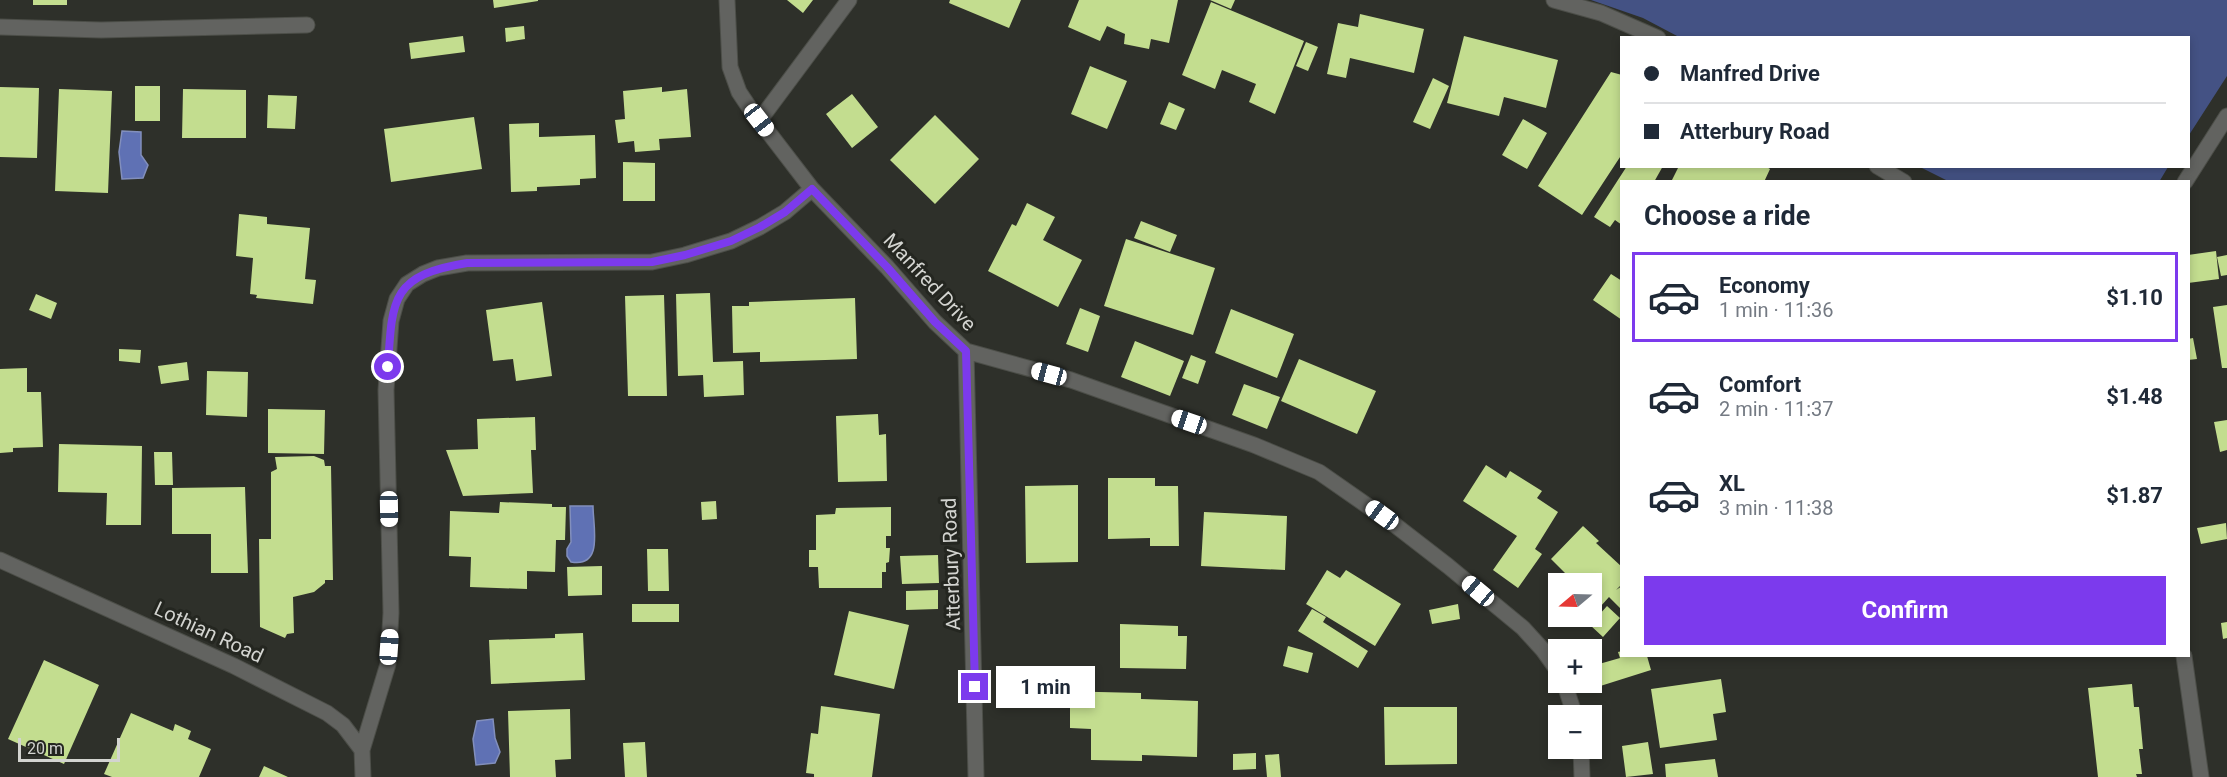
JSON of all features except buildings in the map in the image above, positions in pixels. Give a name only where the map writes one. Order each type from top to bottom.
[{"type":"street","name":"Manfred Drive","points":[[727,0],[730,67],[739,92],[812,189],[887,267],[935,322],[966,351],[1071,380],[1254,445],[1319,472],[1395,525],[1448,566],[1523,628],[1548,657]]},
{"type":"street","points":[[759,120],[849,0]]},
{"type":"street","points":[[1554,0],[1601,13],[1653,36]]},
{"type":"street","points":[[0,27],[101,30],[307,25]]},
{"type":"street","points":[[2186,180],[2227,116]]},
{"type":"street","points":[[1880,168],[1901,180]]},
{"type":"street","points":[[363,777],[362,750],[388,664],[391,613],[386,390],[391,321],[397,299],[407,284],[438,268],[467,263],[652,262],[685,255],[731,241],[760,227],[785,212],[812,189]]},
{"type":"street","name":"Atterbury Road","points":[[966,351],[976,777]]},
{"type":"street","name":"Lothian Road","points":[[0,560],[234,666],[327,713],[343,724],[362,750]]},
{"type":"street","points":[[2184,657],[2201,777]]},
{"type":"street","points":[[1581,759],[1582,777]]},
{"type":"shaded area","points":[[1591,0],[2227,0],[2227,76],[2190,133],[2190,36],[1677,36],[1643,18]]},
{"type":"shaded area","points":[[122,131],[141,132],[141,155],[148,165],[143,178],[122,179],[119,152]]},
{"type":"shaded area","points":[[1922,168],[2167,168],[2160,180],[1946,180]]},
{"type":"shaded area","points":[[570,506],[593,506],[594,544],[588,559],[581,562],[571,562],[567,556],[567,549],[571,542]]},
{"type":"shaded area","points":[[493,719],[495,738],[500,752],[495,763],[476,765],[473,739],[477,721]]},
{"type":"route","points":[[388,367],[391,321],[397,299],[407,284],[423,274],[438,268],[467,263],[652,262],[685,255],[731,241],[760,227],[785,212],[812,189],[887,267],[935,322],[966,351],[975,687]]}]
